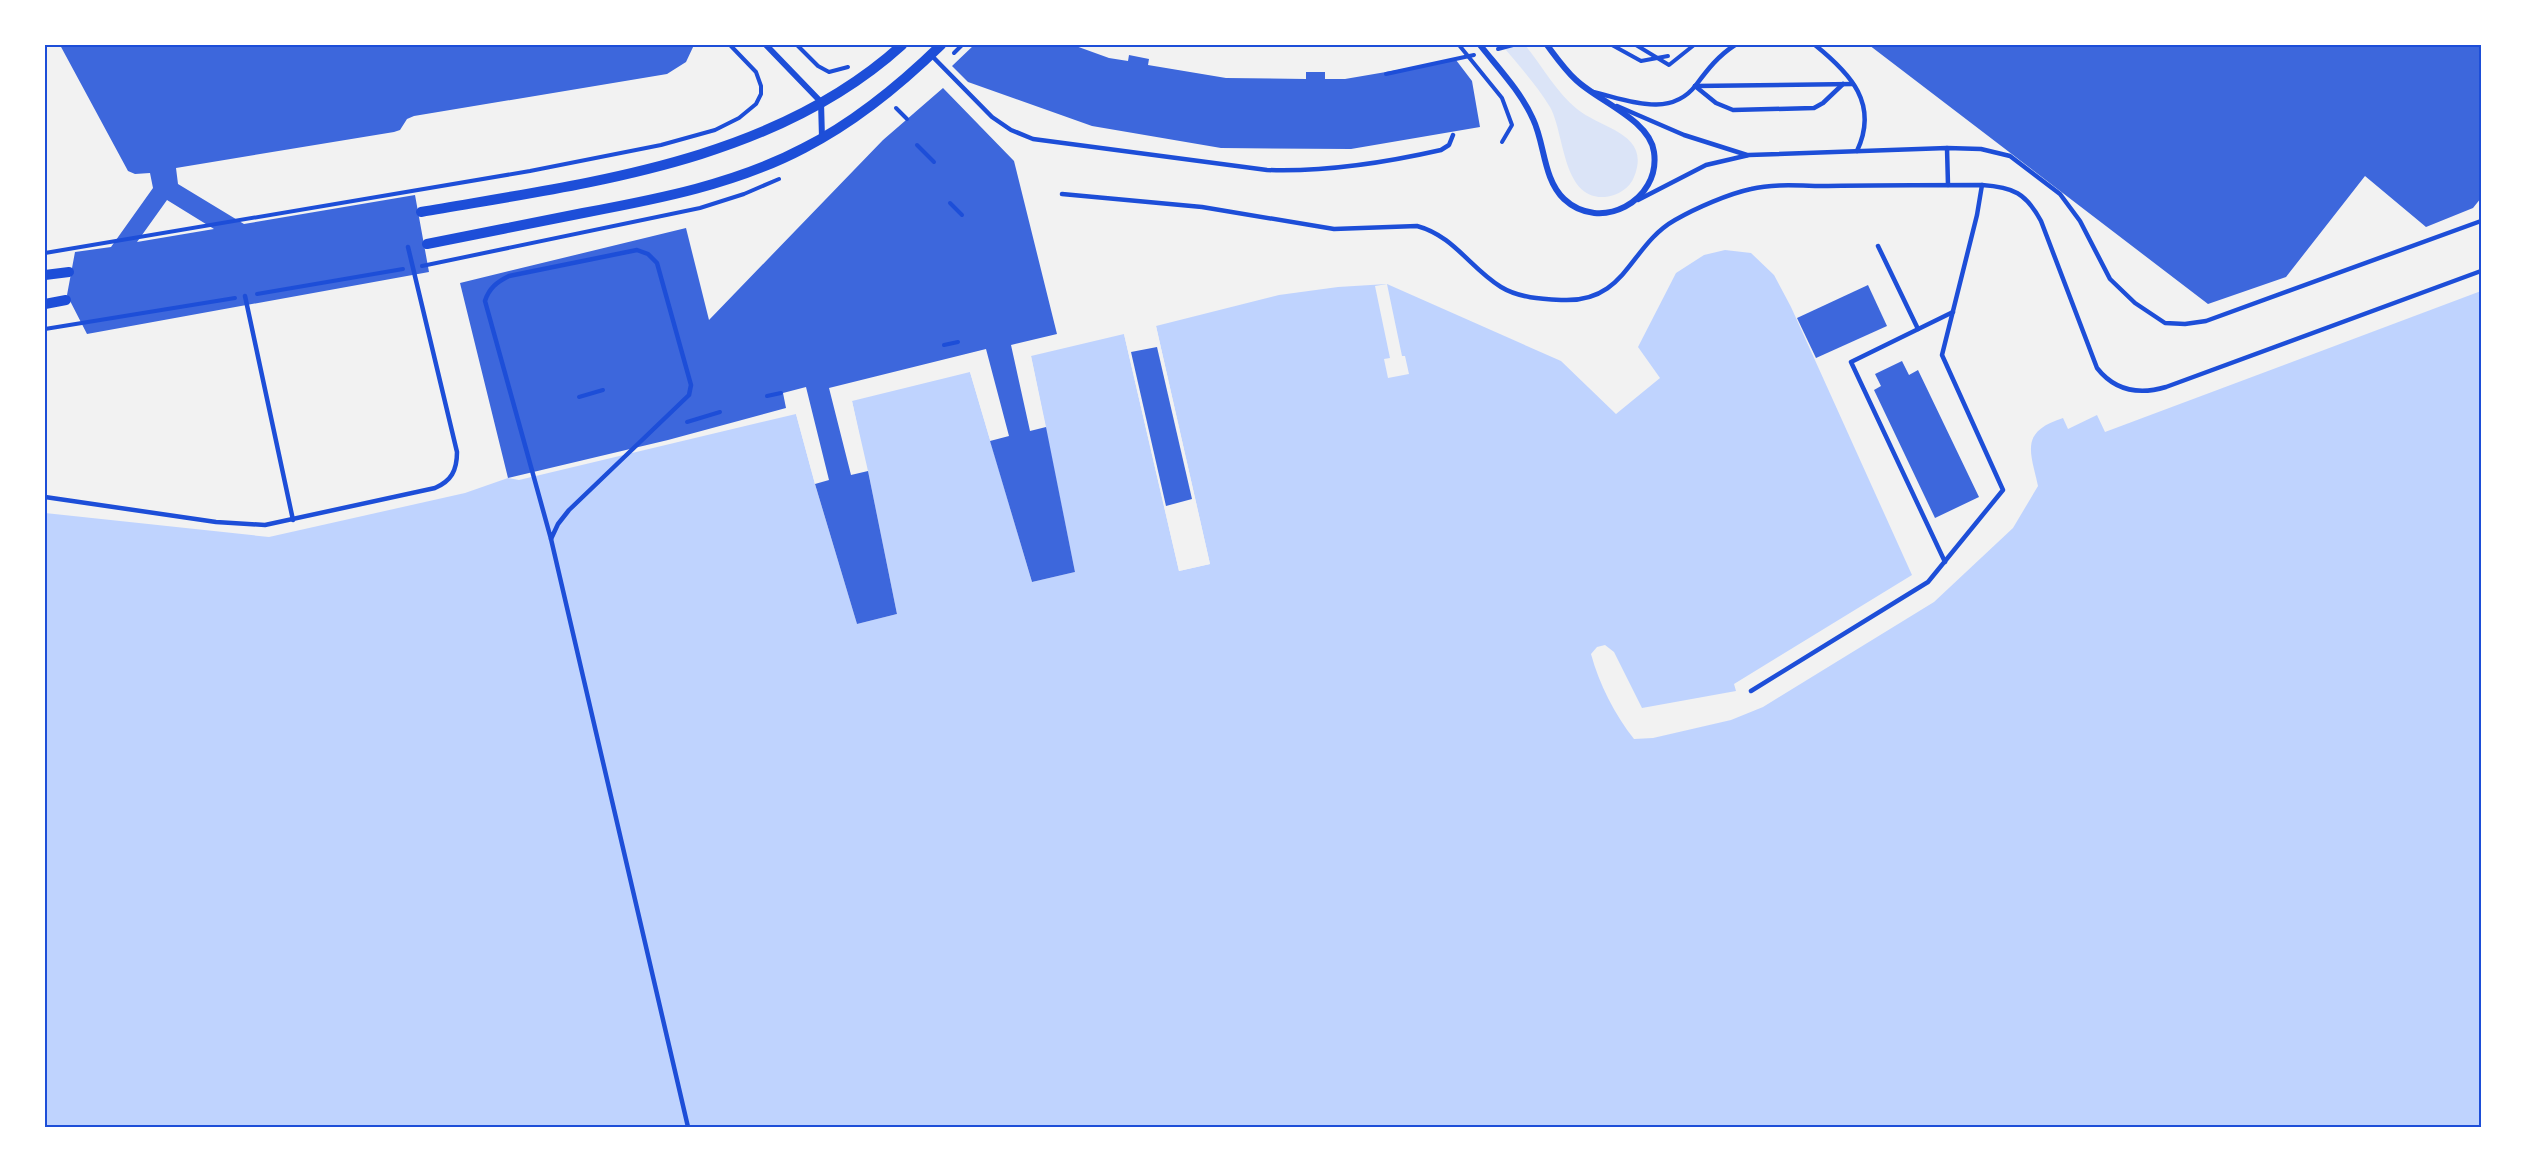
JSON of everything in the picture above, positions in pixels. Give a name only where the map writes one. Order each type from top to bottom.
[{"type":"street","points":[[766,45],[821,102],[822,138]]},
{"type":"street","points":[[421,212],[535,193],[708,153],[749,137],[857,82],[902,45]]},
{"type":"street","points":[[427,244],[702,188],[775,162],[822,138],[895,87],[941,45]]},
{"type":"street","points":[[1480,45],[1526,104],[1538,132],[1552,183],[1564,200],[1582,210],[1601,213],[1614,211],[1635,201],[1650,183],[1653,173],[1655,163],[1652,143],[1641,127],[1577,81],[1547,45]]},
{"type":"street","points":[[45,275],[69,272]]},
{"type":"street","points":[[45,304],[66,300]]},
{"type":"lane","points":[[1590,91],[1651,105],[1670,105],[1684,98],[1718,57],[1735,45]]},
{"type":"lane","points":[[1815,45],[1830,57],[1853,84],[1862,101],[1866,118],[1865,135],[1857,151]]},
{"type":"lane","points":[[931,55],[992,117],[1011,130],[1033,139],[1267,170],[1300,171],[1351,166],[1441,150],[1449,145],[1453,135]]},
{"type":"lane","points":[[1695,86],[1716,103],[1733,110],[1814,108],[1823,104],[1843,84]]},
{"type":"lane","points":[[1695,86],[1853,84]]},
{"type":"lane","points":[[1605,101],[1684,135],[1749,155]]},
{"type":"lane","points":[[1635,201],[1706,165],[1749,155],[1947,148],[1981,149],[2010,156],[2060,194],[2080,221],[2110,279],[2135,303],[2165,323],[2185,324],[2206,321],[2481,221]]},
{"type":"lane","points":[[1947,148],[1948,185]]},
{"type":"lane","points":[[1751,692],[1928,582],[2003,490],[1942,355],[1982,184]]},
{"type":"lane","points":[[1062,194],[1202,207],[1334,229],[1417,226],[1448,240],[1503,288],[1533,297],[1570,300],[1600,294],[1623,275],[1654,236],[1665,226],[1687,214],[1752,188],[1982,184],[2005,186],[2014,190],[2035,210],[2092,357],[2110,381],[2128,390],[2147,391],[2166,387],[2481,272]]},
{"type":"lane","points":[[1878,246],[1918,329]]},
{"type":"lane","points":[[45,497],[241,525],[265,525],[435,489],[445,484],[453,475],[457,464],[457,452],[408,247]]},
{"type":"lane","points":[[551,539],[558,524],[569,510],[689,396],[690,385],[657,263],[648,254],[637,250],[509,276],[496,283],[484,301],[551,539],[688,1127]]},
{"type":"lane","points":[[245,296],[293,520]]},
{"type":"lane","points":[[1944,562],[1851,362],[1953,312]]},
{"type":"path","points":[[45,253],[530,171],[661,145],[715,130],[739,118],[756,104],[761,94],[756,72],[730,45]]},
{"type":"path","points":[[1459,45],[1502,98],[1512,124],[1502,142]]},
{"type":"path","points":[[1492,50],[1514,45]]},
{"type":"path","points":[[1612,45],[1641,60],[1668,56]]},
{"type":"path","points":[[1636,45],[1669,65],[1694,45]]},
{"type":"path","points":[[799,47],[818,66],[829,72],[853,64]]},
{"type":"path","points":[[1386,74],[1481,53]]},
{"type":"path","points":[[896,108],[907,118]]},
{"type":"path","points":[[917,145],[934,162]]},
{"type":"path","points":[[950,203],[962,215]]},
{"type":"path","points":[[944,345],[958,342]]},
{"type":"path","points":[[579,397],[603,390]]},
{"type":"path","points":[[767,396],[781,393]]},
{"type":"path","points":[[687,422],[720,412]]},
{"type":"shaded area","points":[[1502,45],[1525,45],[1570,103],[1587,116],[1630,141],[1636,151],[1638,162],[1634,177],[1626,188],[1605,197],[1591,195],[1580,188],[1567,163],[1550,107]]},
{"type":"water","points":[[1725,250],[1751,253],[1774,275],[1791,307],[1912,575],[1734,684],[1736,691],[1642,708],[1614,652],[1605,645],[1597,647],[1591,654],[1598,677],[1614,709],[1634,739],[1653,738],[1731,720],[1763,707],[1934,602],[2013,528],[2038,486],[2032,462],[2031,444],[2040,429],[2049,423],[2063,418],[2068,429],[2097,415],[2105,432],[2481,291],[2481,1127],[45,1127],[45,513],[269,537],[465,493],[508,478],[519,480],[796,414],[857,623],[897,614],[852,401],[970,372],[1032,582],[1046,427],[1031,356],[1124,334],[1179,571],[1210,564],[1156,326],[1279,295],[1338,287],[1387,284],[1561,361],[1616,414],[1660,378],[1638,347],[1676,273],[1704,255]]},
{"type":"pier","points":[[1387,284],[1402,356],[1405,356],[1409,374],[1388,378],[1384,359],[1390,358],[1375,286]]},
{"type":"pier","points":[[1156,326],[1210,564],[1179,571],[1124,334],[1127,333],[1181,568],[1207,562],[1153,327]]},
{"type":"pier","points":[[1031,356],[1075,572],[1032,582],[970,372],[973,371],[1034,579],[1044,428],[1028,357]]},
{"type":"pier","points":[[849,401],[852,401],[868,471],[897,614],[857,624],[796,414],[799,414],[818,483],[893,612]]},
{"type":"building","points":[[60,45],[694,45],[686,62],[667,74],[414,116],[407,119],[400,130],[394,132],[176,168],[178,184],[244,224],[415,195],[429,272],[87,334],[67,295],[75,252],[111,247],[153,188],[150,173],[135,174],[128,171]],"holes":[[[167,200],[214,229],[137,242]]]},
{"type":"building","points":[[974,45],[1073,45],[1109,58],[1128,61],[1129,55],[1149,59],[1148,65],[1226,78],[1306,79],[1306,72],[1325,72],[1325,79],[1345,79],[1456,60],[1472,81],[1480,127],[1351,149],[1221,148],[1092,126],[968,82],[952,66]]},
{"type":"building","points":[[1869,45],[2481,45],[2481,198],[2473,208],[2426,227],[2365,176],[2286,277],[2208,304]]},
{"type":"building","points":[[943,88],[1014,161],[1057,334],[1011,345],[1030,431],[1046,427],[1075,572],[1032,582],[990,441],[1009,436],[986,349],[829,388],[851,475],[868,471],[897,614],[857,624],[815,484],[829,480],[806,387],[783,393],[786,408],[668,440],[508,478],[460,283],[686,228],[709,320],[883,140]]},
{"type":"building","points":[[1868,285],[1887,326],[1816,358],[1797,318]]},
{"type":"building","points":[[1157,347],[1192,499],[1166,506],[1131,352]]},
{"type":"building","points":[[1902,361],[1909,375],[1918,370],[1979,497],[1935,518],[1874,390],[1881,386],[1875,374]]}]
